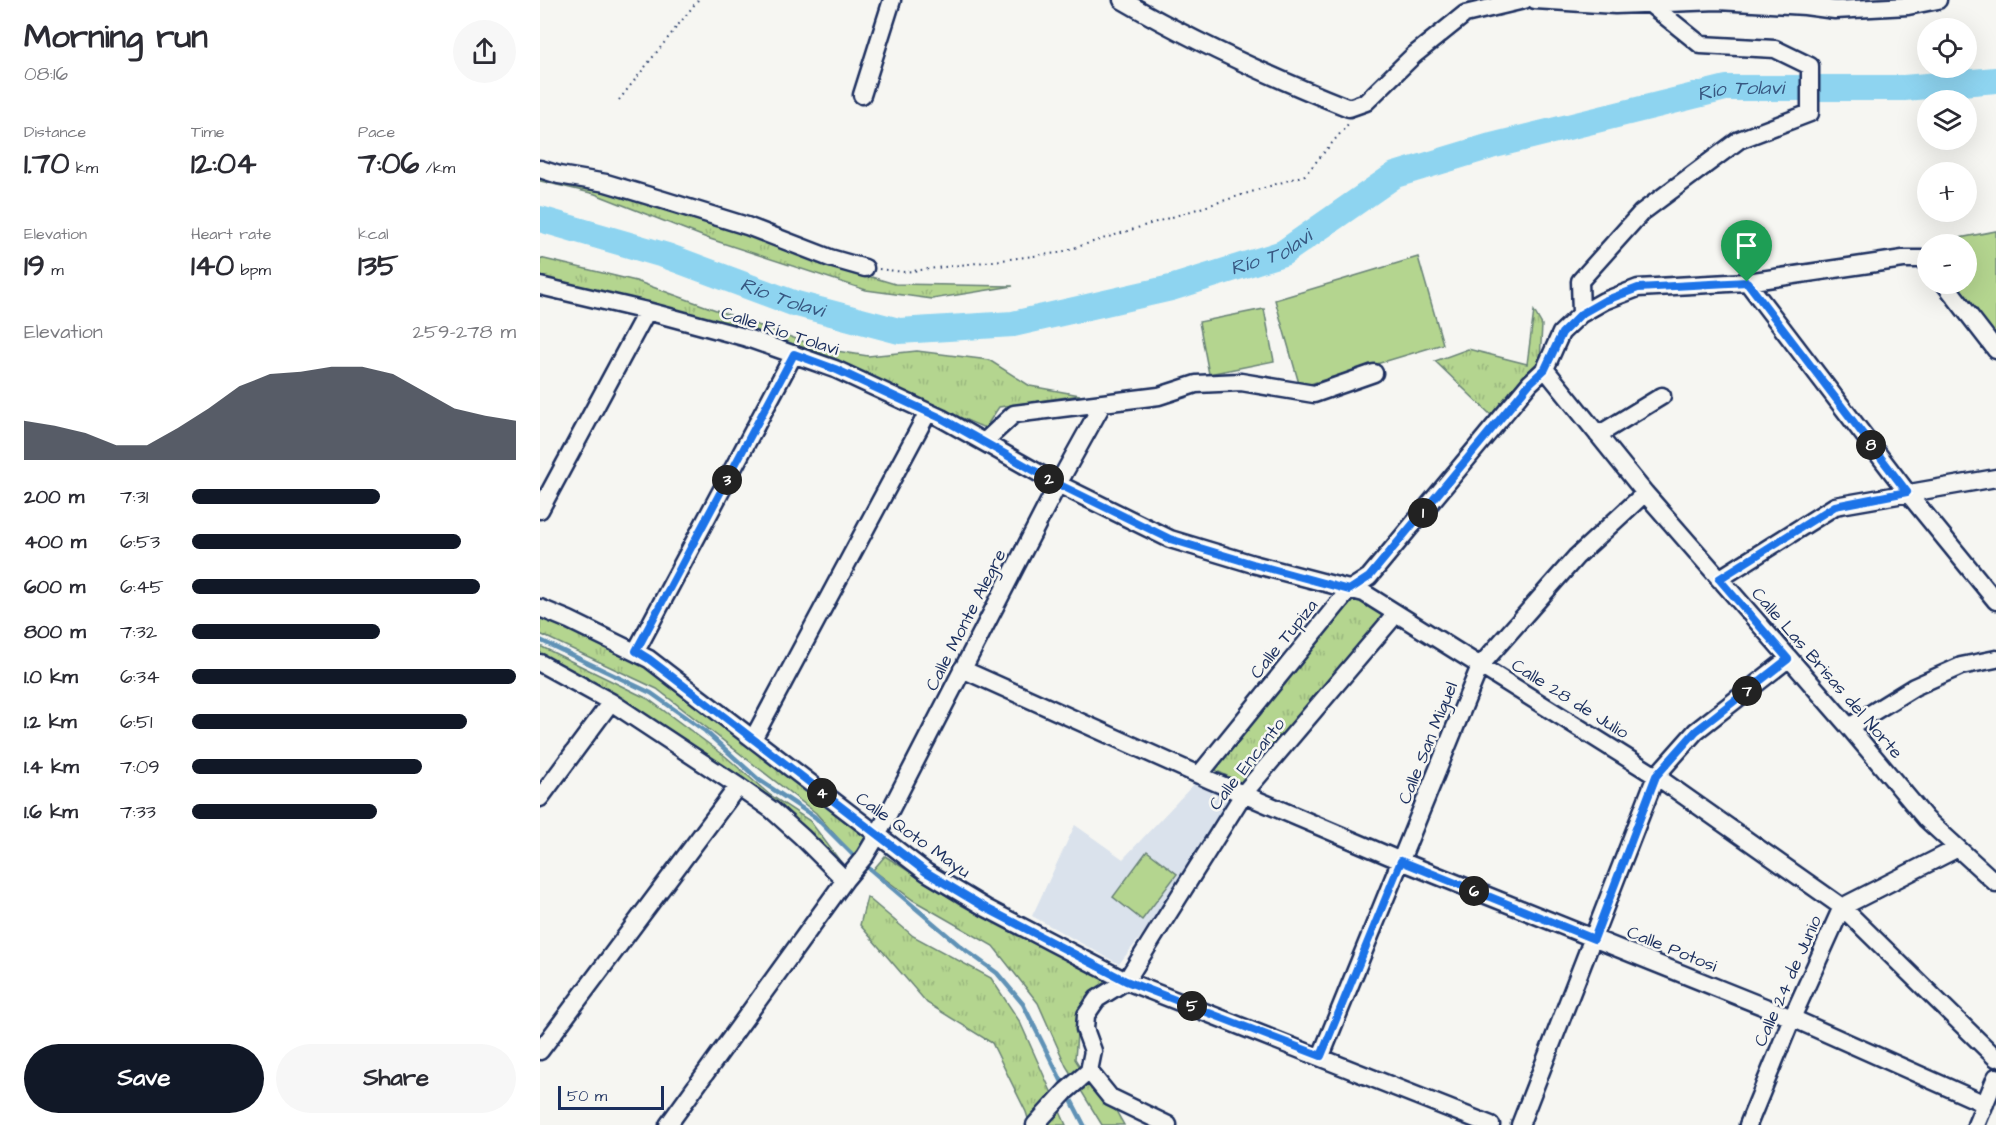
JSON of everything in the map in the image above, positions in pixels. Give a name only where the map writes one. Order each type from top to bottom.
[{"type":"street","points":[[862,95],[892,0]]},
{"type":"street","points":[[1122,0],[1161,23],[1253,68],[1348,108],[1366,102],[1414,55],[1465,14],[1524,0]]},
{"type":"street","points":[[1535,0],[1615,5],[1718,1],[1835,10],[1938,0]]},
{"type":"street","points":[[1581,314],[1580,281],[1641,213],[1739,140],[1810,113],[1810,66],[1775,49],[1701,45],[1650,4]]},
{"type":"street","points":[[540,169],[559,175],[606,183],[674,203],[747,226],[830,258],[865,268]]},
{"type":"street","name":"Calle Tupiza","points":[[1199,775],[1349,590],[1369,577],[1530,383],[1545,369],[1562,333],[1581,314],[1604,301],[1638,288],[1747,282],[1903,259],[1917,259]]},
{"type":"street","points":[[1747,282],[1907,492],[1996,601]]},
{"type":"street","name":"Calle Río Tolavi","points":[[540,286],[744,337],[835,369],[928,412],[1058,484]]},
{"type":"street","points":[[1953,294],[1996,350]]},
{"type":"street","points":[[540,510],[647,311]]},
{"type":"street","points":[[636,651],[794,354]]},
{"type":"street","name":"Calle Las Brisas del Norte","points":[[1545,369],[1645,493],[1926,819],[1996,883]]},
{"type":"street","points":[[984,442],[1014,414],[1159,396],[1196,384],[1241,382],[1314,394],[1374,373]]},
{"type":"street","points":[[1598,435],[1662,396]]},
{"type":"street","name":"Calle Monte Alegre","points":[[668,1125],[865,856],[1058,484],[1103,403]]},
{"type":"street","points":[[753,739],[928,412]]},
{"type":"street","points":[[1719,579],[1835,506],[1996,478]]},
{"type":"street","name":"Calle 28 de Julio","points":[[1058,484],[1170,539],[1253,564],[1364,593],[1656,776],[1842,907],[1996,1058]]},
{"type":"street","name":"Calle San Miguel","points":[[1321,1056],[1480,666],[1576,557],[1645,493]]},
{"type":"street","name":"Calle Qoto Mayu","points":[[540,608],[649,659],[877,836],[926,872],[986,908],[1126,981],[1491,1125]]},
{"type":"street","name":"Calle Encanto","points":[[1126,981],[1244,793],[1396,614]]},
{"type":"street","points":[[1520,1125],[1656,776],[1696,731],[1788,659]]},
{"type":"street","points":[[1849,727],[1914,687],[1961,666],[1996,659]]},
{"type":"street","points":[[540,663],[611,702],[738,786],[772,810],[849,876]]},
{"type":"street","name":"Calle Potosi","points":[[962,669],[1199,775],[1401,861],[1792,1018],[1984,1104]]},
{"type":"street","points":[[540,798],[611,702]]},
{"type":"street","points":[[540,1052],[738,786]]},
{"type":"street","name":"Calle 24 de Junio","points":[[1748,1125],[1792,1018],[1842,907],[1958,848]]},
{"type":"street","points":[[1035,1125],[1066,1091],[1089,1071],[1093,1051],[1085,1029],[1086,1015],[1097,999],[1126,981]]},
{"type":"street","points":[[1089,1071],[1110,1096],[1168,1125]]},
{"type":"street","points":[[1976,1125],[1996,1077]]},
{"type":"path","points":[[619,100],[698,0]]},
{"type":"path","points":[[865,268],[904,272],[1058,253],[1305,176],[1366,102]]},
{"type":"shaded area","points":[[1194,784],[1232,801],[1150,925],[1119,964],[1032,916],[1075,825],[1123,859]]},
{"type":"green space","points":[[540,175],[602,188],[738,229],[831,265],[895,284],[1013,286],[932,299],[866,290],[707,238],[595,194],[540,181]]},
{"type":"green space","points":[[1996,231],[1996,336],[1964,294],[1977,294],[1977,235]]},
{"type":"green space","points":[[1418,257],[1443,344],[1300,387],[1275,300]]},
{"type":"green space","points":[[540,258],[636,281],[824,349],[868,356],[917,351],[989,360],[1030,386],[1080,395],[999,407],[985,428],[870,376],[768,337],[540,276]]},
{"type":"green space","points":[[1264,309],[1274,361],[1209,374],[1199,322]]},
{"type":"green space","points":[[1534,311],[1542,325],[1540,361],[1493,417],[1435,361],[1468,349],[1527,364]]},
{"type":"green space","points":[[1361,600],[1384,615],[1245,785],[1215,770],[1349,601]]},
{"type":"green space","points":[[540,618],[600,643],[658,674],[869,836],[855,858],[816,813],[657,689],[540,634]]},
{"type":"green space","points":[[540,646],[648,699],[725,756],[770,795],[810,821],[846,869],[759,794],[540,658]]},
{"type":"green space","points":[[1147,851],[1177,874],[1142,920],[1113,897]]},
{"type":"green space","points":[[885,856],[963,906],[1107,980],[1079,1009],[1075,1059],[1098,1095],[1116,1111],[1124,1125],[1102,1125],[1066,1066],[1038,1003],[993,946],[913,900],[873,870]]},
{"type":"green space","points":[[867,897],[913,936],[991,978],[1020,1022],[1066,1125],[1030,1125],[1026,1112],[992,1043],[927,1003],[860,925]]},
{"type":"waterway","name":"Río Tolavi","points":[[540,219],[667,256],[793,303],[899,331],[1013,324],[1171,288],[1283,253],[1395,175],[1491,146],[1726,88],[1904,88],[1996,80]]},
{"type":"waterway","points":[[540,640],[651,693],[705,731],[759,780],[815,817],[857,859]]},
{"type":"waterway","points":[[864,864],[960,946],[997,973],[1023,1004],[1065,1088]]},
{"type":"waterway","points":[[1069,1096],[1084,1125]]},
{"type":"route","points":[[1747,282],[1907,492],[1835,506],[1719,579],[1788,659],[1696,731],[1656,776],[1594,939],[1401,861],[1321,1056],[1126,981],[986,908],[926,872],[636,651],[794,354],[835,369],[941,418],[1058,484],[1170,539],[1349,590],[1369,577],[1530,383],[1545,369],[1562,333],[1581,314],[1604,301],[1638,288],[1747,282]]}]
